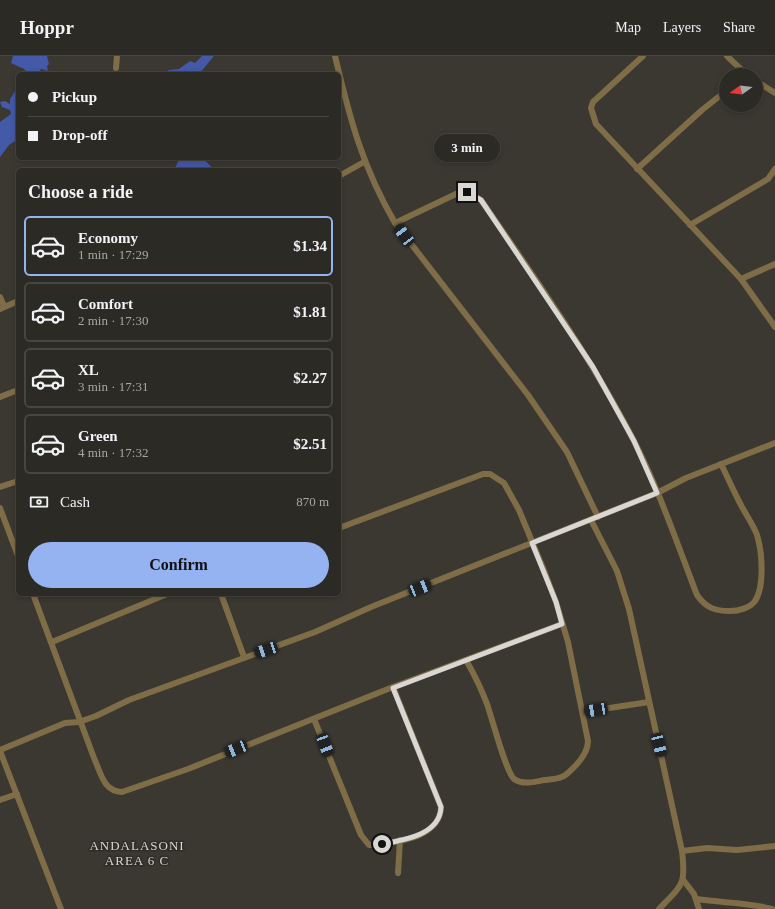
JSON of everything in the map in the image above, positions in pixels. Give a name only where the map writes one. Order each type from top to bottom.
[{"type":"street","points":[[116,68],[117,56]]},
{"type":"street","points":[[335,56],[339,72]]},
{"type":"street","points":[[643,56],[597,96],[591,108],[592,116],[600,130],[741,279],[775,327]]},
{"type":"street","points":[[727,56],[740,68]]},
{"type":"street","points":[[341,79],[356,138],[364,162],[378,193],[395,223],[528,395],[567,452],[598,517]]},
{"type":"street","points":[[763,85],[775,93]]},
{"type":"street","points":[[637,169],[719,97]]},
{"type":"street","points":[[341,175],[364,162]]},
{"type":"street","points":[[690,225],[768,179],[775,169]]},
{"type":"street","points":[[395,223],[458,193],[467,192],[481,200],[593,367],[634,441],[657,493],[697,595],[702,602],[717,611],[735,611],[749,606],[755,601],[759,588],[761,564],[760,550],[753,526],[741,506],[721,464]]},
{"type":"street","points":[[741,279],[775,264]]},
{"type":"street","points":[[0,297],[2,308],[16,302]]},
{"type":"street","points":[[0,397],[16,391]]},
{"type":"street","points":[[61,909],[0,750],[65,723],[79,722],[129,700],[315,632],[370,607],[591,520],[657,493],[686,478],[775,443]]},
{"type":"street","points":[[341,527],[395,505],[483,474],[490,474],[504,483],[518,510],[556,602],[568,642],[583,712],[588,746],[586,751],[569,772],[559,778],[529,783],[516,780],[508,768],[484,696],[466,660]]},
{"type":"street","points":[[0,487],[16,482]]},
{"type":"street","points":[[0,508],[16,551]]},
{"type":"street","points":[[591,520],[617,571],[629,609],[682,850],[685,873],[684,881],[659,909]]},
{"type":"street","points":[[34,596],[52,642],[79,722],[105,783],[109,789],[114,792],[122,792],[188,769],[314,718],[562,624]]},
{"type":"street","points":[[52,642],[162,596]]},
{"type":"street","points":[[222,596],[244,657]]},
{"type":"street","points":[[314,718],[354,820],[365,842],[368,845],[373,845],[411,838],[430,829],[437,822],[441,814],[441,807],[393,688]]},
{"type":"street","points":[[583,712],[649,702]]},
{"type":"street","points":[[0,800],[16,794]]},
{"type":"street","points":[[398,873],[400,840]]},
{"type":"street","points":[[682,850],[707,848],[737,850],[775,846]]},
{"type":"street","points":[[684,881],[697,899],[699,909]]},
{"type":"street","points":[[697,899],[730,901],[772,909]]},
{"type":"shaded area","points":[[13,56],[47,56],[49,64],[47,66],[48,71],[41,69],[39,72],[27,72],[11,63]]},
{"type":"shaded area","points":[[202,56],[214,56],[201,72],[166,72],[169,70],[179,69],[190,61],[195,63]]},
{"type":"shaded area","points":[[16,90],[16,140],[9,145],[0,157],[0,122],[11,114],[10,110],[2,107],[0,102],[5,101],[10,104],[10,99]]},
{"type":"shaded area","points":[[178,160],[205,160],[212,168],[175,168]]},
{"type":"district","name":"ANDALASONI AREA 6 C","points":[[137,852]]},
{"type":"route","points":[[382,844],[411,838],[430,829],[437,822],[441,814],[441,807],[393,688],[562,624],[556,602],[532,543],[657,493],[634,441],[593,367],[481,200],[467,192]]}]
